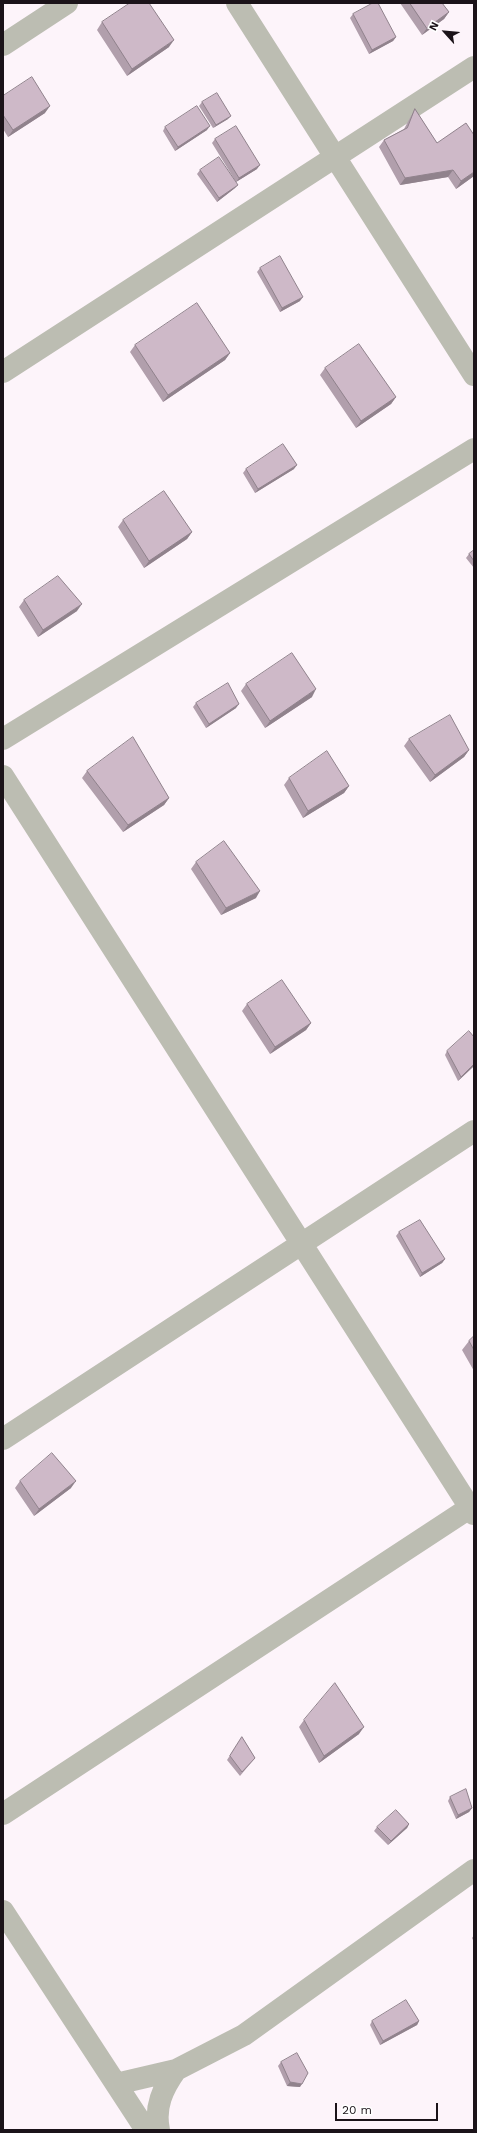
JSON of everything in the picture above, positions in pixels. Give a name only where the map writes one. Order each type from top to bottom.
[{"type":"street","points":[[3,45],[67,3]]},
{"type":"street","points":[[237,3],[474,375]]},
{"type":"street","points":[[3,372],[334,156],[474,67]]},
{"type":"street","points":[[3,739],[474,449]]},
{"type":"street","points":[[3,776],[302,1245],[473,1509],[3,1814]]},
{"type":"street","points":[[3,1439],[302,1245],[474,1131]]},
{"type":"street","points":[[116,2084],[176,2070],[244,2036],[474,1870]]},
{"type":"street","points":[[3,1911],[146,2130]]},
{"type":"street","points":[[159,2130],[156,2115],[164,2086],[176,2070]]},
{"type":"building","points":[[130,3],[149,3],[174,40],[132,69],[102,22]]},
{"type":"building","points":[[373,3],[378,3],[396,37],[372,50],[353,14]]},
{"type":"building","points":[[410,3],[442,3],[449,12],[427,28]]},
{"type":"building","points":[[32,77],[50,106],[13,130],[3,115],[3,96]]},
{"type":"building","points":[[217,93],[231,116],[216,125],[202,102]]},
{"type":"building","points":[[197,106],[210,126],[178,147],[165,127]]},
{"type":"building","points":[[415,109],[437,143],[466,123],[474,135],[474,172],[461,181],[453,170],[405,178],[384,140],[407,128]]},
{"type":"building","points":[[236,126],[260,165],[239,178],[215,139]]},
{"type":"building","points":[[219,157],[238,185],[219,198],[200,170]]},
{"type":"building","points":[[280,256],[303,297],[282,308],[260,268]]},
{"type":"building","points":[[197,303],[230,353],[168,395],[135,345]]},
{"type":"building","points":[[359,344],[396,397],[361,421],[325,368]]},
{"type":"building","points":[[283,444],[297,465],[258,489],[246,469]]},
{"type":"building","points":[[164,491],[192,532],[149,561],[123,520]]},
{"type":"building","points":[[474,550],[474,561],[469,554]]},
{"type":"building","points":[[58,576],[82,604],[43,630],[24,600]]},
{"type":"building","points":[[292,653],[316,689],[270,721],[246,684]]},
{"type":"building","points":[[228,683],[239,704],[209,724],[196,703]]},
{"type":"building","points":[[450,715],[469,750],[435,775],[409,739]]},
{"type":"building","points":[[133,737],[169,798],[128,825],[87,771]]},
{"type":"building","points":[[327,751],[349,786],[308,811],[289,778]]},
{"type":"building","points":[[224,841],[260,891],[226,908],[196,862]]},
{"type":"building","points":[[282,980],[311,1023],[275,1047],[247,1004]]},
{"type":"building","points":[[469,1031],[474,1037],[474,1064],[461,1077],[447,1051]]},
{"type":"building","points":[[420,1220],[445,1259],[422,1273],[399,1232]]},
{"type":"building","points":[[474,1336],[474,1350],[469,1341]]},
{"type":"building","points":[[52,1453],[76,1481],[39,1509],[20,1481]]},
{"type":"building","points":[[335,1683],[364,1727],[324,1756],[304,1720]]},
{"type":"building","points":[[242,1737],[255,1758],[242,1772],[230,1756]]},
{"type":"building","points":[[466,1789],[472,1808],[458,1815],[450,1797]]},
{"type":"building","points":[[396,1810],[409,1824],[391,1841],[377,1827]]},
{"type":"building","points":[[406,2000],[419,2021],[383,2041],[372,2021]]},
{"type":"building","points":[[297,2053],[308,2073],[302,2084],[290,2082],[281,2062]]}]
